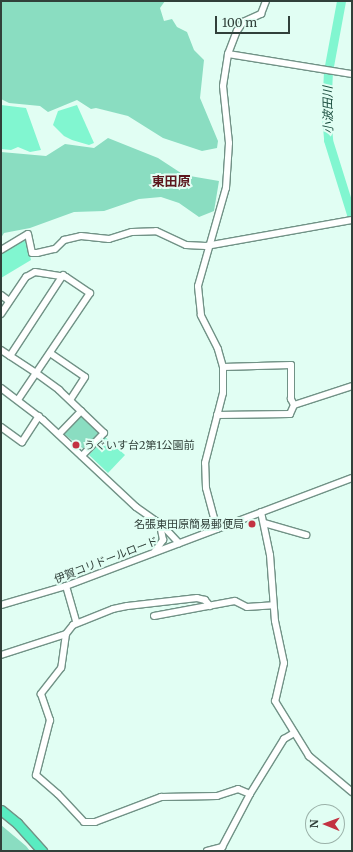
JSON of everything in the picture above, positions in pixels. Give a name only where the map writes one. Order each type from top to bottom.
[{"type":"highway","points":[[1,810],[16,823],[42,851]]},
{"type":"street","points":[[217,529],[204,474],[206,456],[224,388],[223,367],[218,349],[205,325],[198,298],[201,274],[222,209],[228,169],[229,131],[223,99],[228,54],[237,31],[246,20],[261,14],[266,1]]},
{"type":"street","points":[[228,54],[352,74]]},
{"type":"street","points":[[1,250],[28,234],[33,254],[53,250],[64,240],[70,238],[92,236],[109,239],[141,231],[159,232],[186,245],[211,244],[349,221]]},
{"type":"street","points":[[1,314],[26,277],[35,272],[63,275],[90,293],[18,400]]},
{"type":"street","points":[[10,356],[63,275]]},
{"type":"street","points":[[1,296],[9,301]]},
{"type":"street","points":[[1,350],[70,400],[104,433],[82,456]]},
{"type":"street","points":[[50,353],[85,377],[70,400]]},
{"type":"street","points":[[223,367],[291,365],[291,399],[294,405]]},
{"type":"street","points":[[216,415],[290,414],[294,405],[352,386]]},
{"type":"street","points":[[1,388],[39,416],[136,507],[159,522],[179,543]]},
{"type":"street","points":[[59,434],[81,411]]},
{"type":"street","points":[[1,427],[22,442],[39,416]]},
{"type":"street","name":"伊賀コリドールロード","points":[[1,605],[66,586],[352,478]]},
{"type":"street","points":[[261,512],[271,566],[273,605],[284,668],[275,697],[294,734],[309,756],[352,792]]},
{"type":"street","points":[[154,552],[163,540],[163,528],[159,522]]},
{"type":"street","points":[[264,523],[306,535]]},
{"type":"street","points":[[66,586],[76,622]]},
{"type":"street","points":[[210,606],[203,599],[192,598],[113,609],[76,622],[66,634],[61,668],[42,694],[50,720],[36,774],[70,806],[84,822],[95,822],[161,798],[217,796],[238,790],[250,794]]},
{"type":"street","points":[[154,616],[235,601],[247,607],[273,605]]},
{"type":"street","points":[[1,655],[66,634]]},
{"type":"street","points":[[207,851],[221,849],[250,794],[284,739],[294,734]]},
{"type":"shaded area","points":[[1,1],[165,1],[160,8],[164,21],[172,19],[177,27],[187,32],[194,50],[204,60],[200,98],[218,141],[217,148],[202,151],[163,138],[128,116],[96,108],[91,109],[77,100],[48,112],[40,106],[9,103],[1,99]]},
{"type":"shaded area","points":[[1,105],[26,108],[41,150],[30,152],[18,147],[11,150],[1,149]]},
{"type":"shaded area","points":[[77,105],[94,143],[89,145],[64,136],[53,125],[58,111]]},
{"type":"shaded area","points":[[108,138],[158,158],[184,175],[219,181],[214,211],[199,217],[179,203],[161,197],[139,199],[104,211],[74,212],[30,228],[4,233],[1,238],[1,152],[46,156],[65,144],[94,148]]},
{"type":"shaded area","points":[[23,239],[26,239],[31,260],[1,278],[1,253]]},
{"type":"shaded area","points":[[80,415],[98,431],[99,435],[85,450],[64,434]]},
{"type":"shaded area","points":[[105,437],[125,455],[108,473],[89,455]]},
{"type":"shaded area","points":[[1,825],[26,846],[30,851],[1,851]]},
{"type":"waterway","name":"小波田川","points":[[341,1],[328,71],[326,115],[328,140],[352,217]]},
{"type":"place","name":"うぐいす台2第1公園前","points":[[76,445]]},
{"type":"place","name":"名張東田原簡易郵便局","points":[[252,524]]},
{"type":"district","name":"東田原","points":[[171,182]]}]
